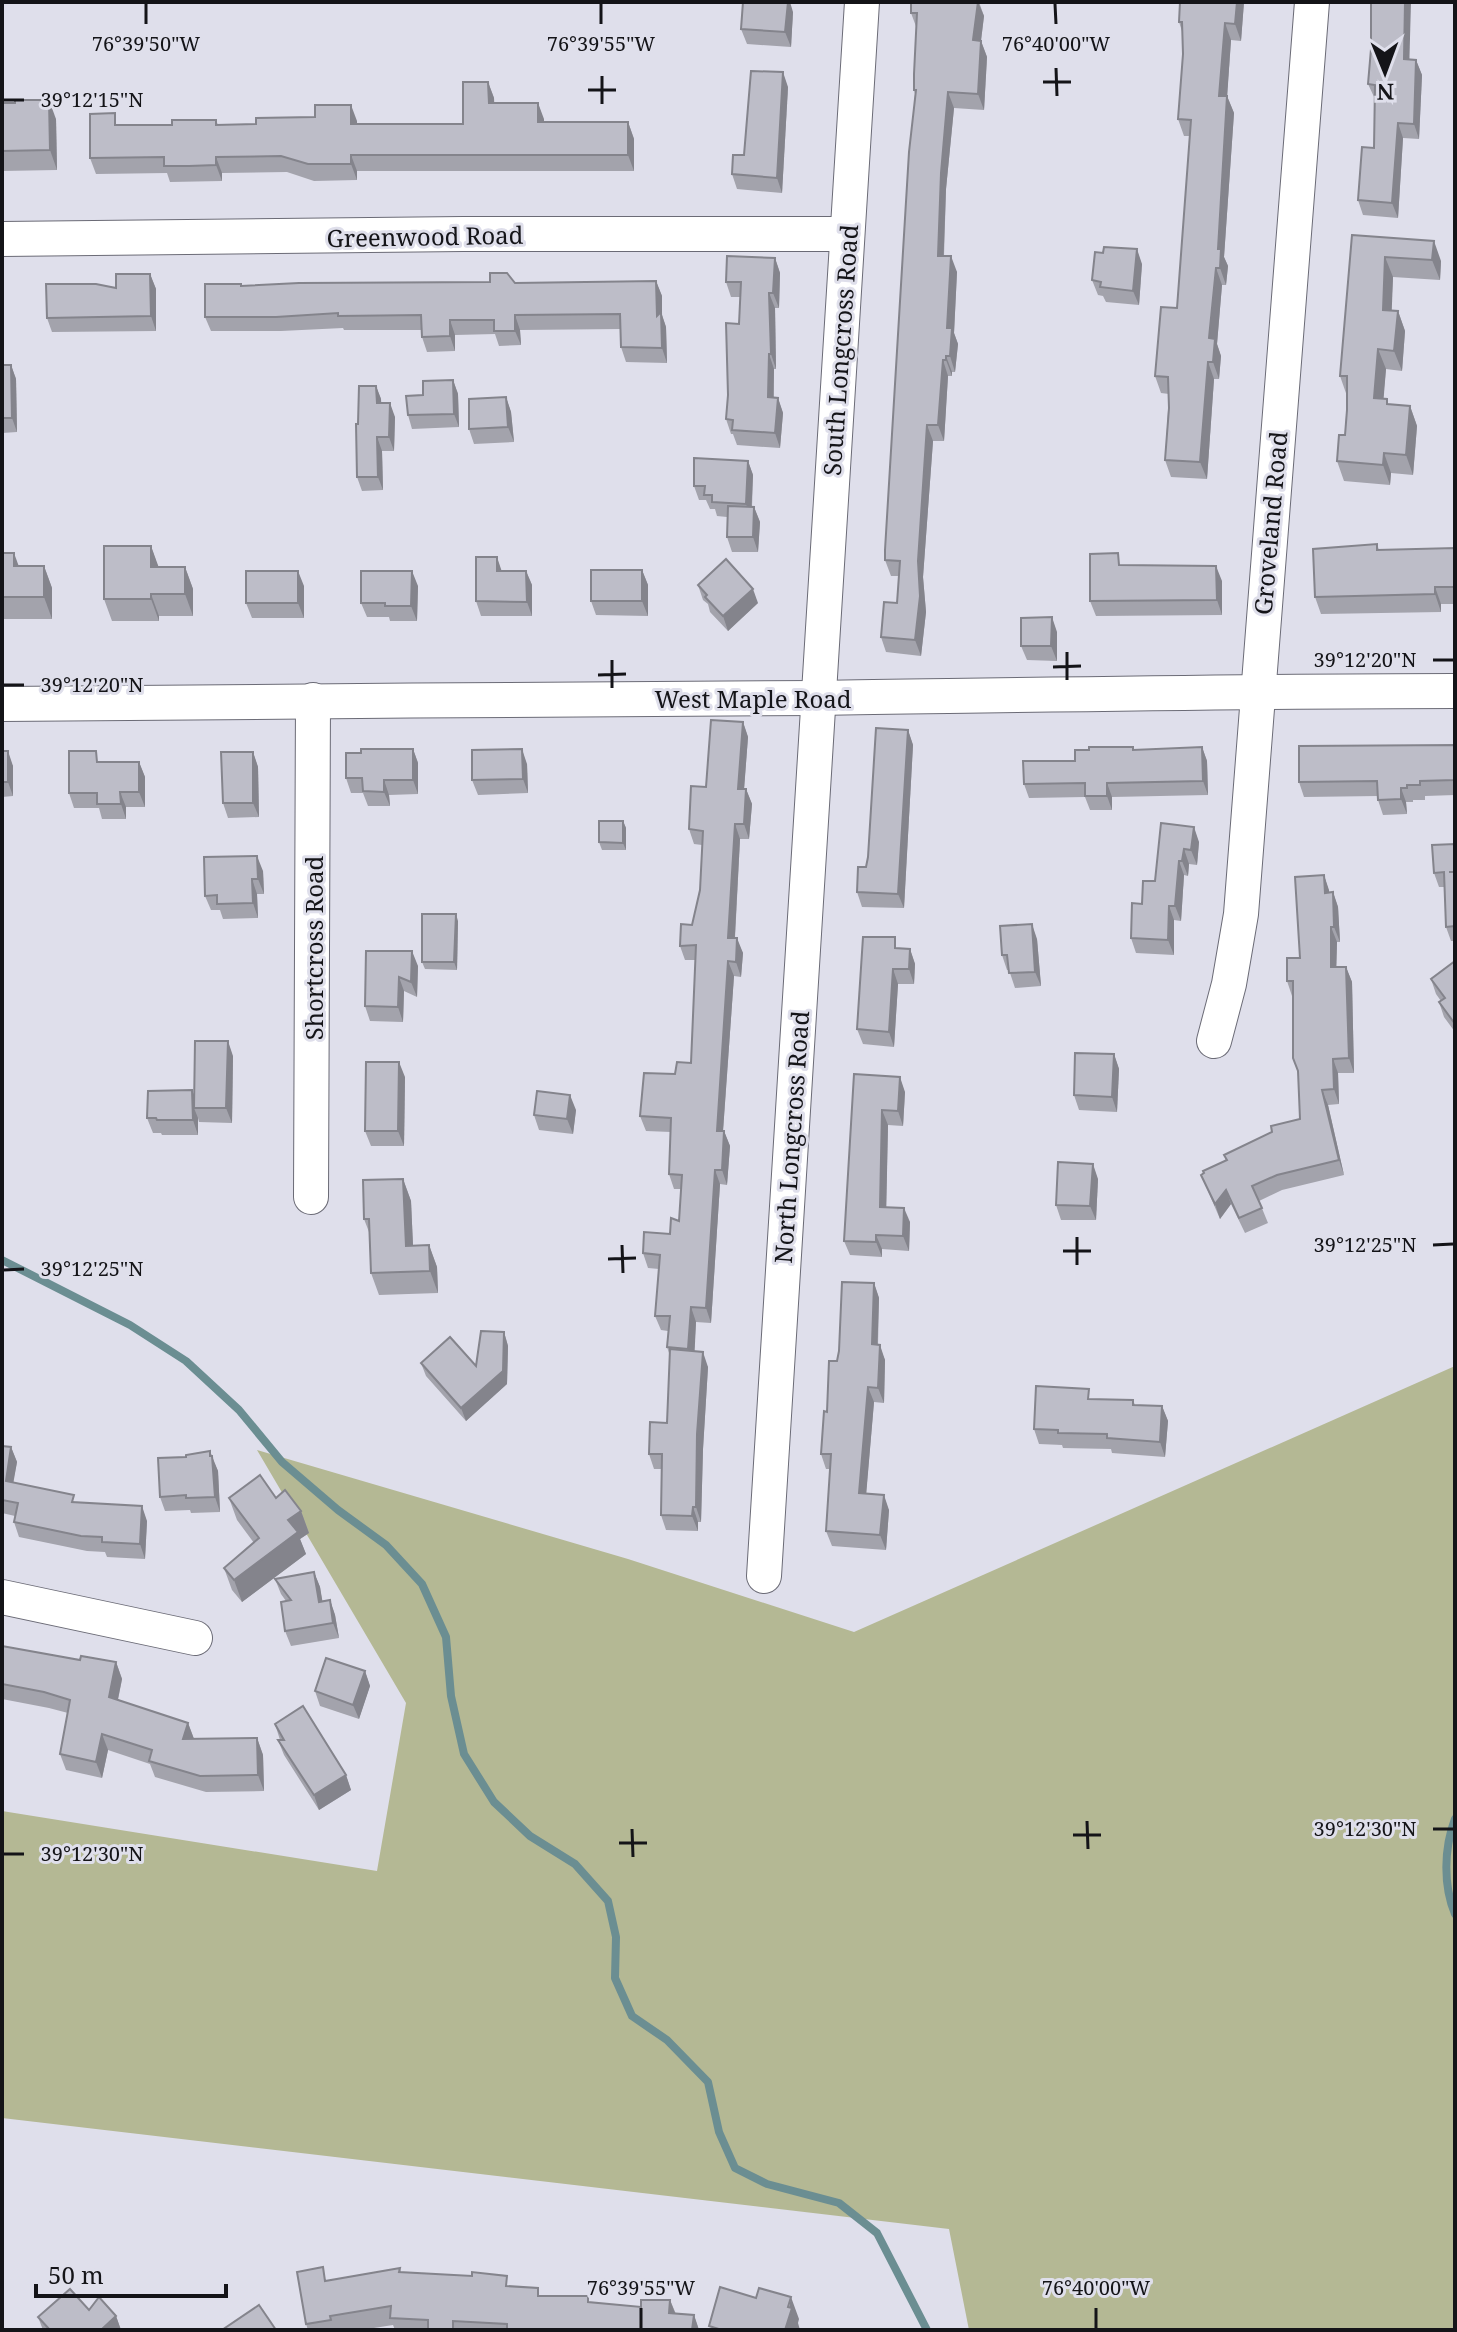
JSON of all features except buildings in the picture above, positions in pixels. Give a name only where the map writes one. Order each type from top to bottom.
[{"type":"street","name":"South Longcross Road","points":[[818,698],[862,2]]},
{"type":"street","name":"Groveland Road","points":[[1214,1041],[1229,984],[1241,914],[1312,2]]},
{"type":"street","name":"Greenwood Road","points":[[2,239],[847,234]]},
{"type":"street","name":"West Maple Road","points":[[2,704],[1455,691]]},
{"type":"street","name":"North Longcross Road","points":[[764,1576],[818,698]]},
{"type":"street","name":"Shortcross Road","points":[[311,1197],[313,700]]},
{"type":"street","points":[[2,1597],[195,1638]]},
{"type":"green space","points":[[1455,1366],[1455,2330],[969,2330],[949,2229],[2,2118],[2,1811],[377,1871],[406,1703],[257,1450],[628,1559],[854,1632]]},
{"type":"waterway","points":[[2,1260],[130,1325],[186,1361],[239,1410],[282,1462],[338,1510],[386,1545],[422,1584],[446,1637],[451,1696],[464,1754],[494,1802],[530,1836],[575,1864],[608,1901],[616,1937],[615,1978],[632,2016],[667,2040],[708,2082],[719,2132],[735,2168],[767,2184],[839,2203],[877,2233],[927,2330]]},
{"type":"waterway","points":[[1455,1819],[1446,1866],[1448,1891],[1455,1914]]}]
